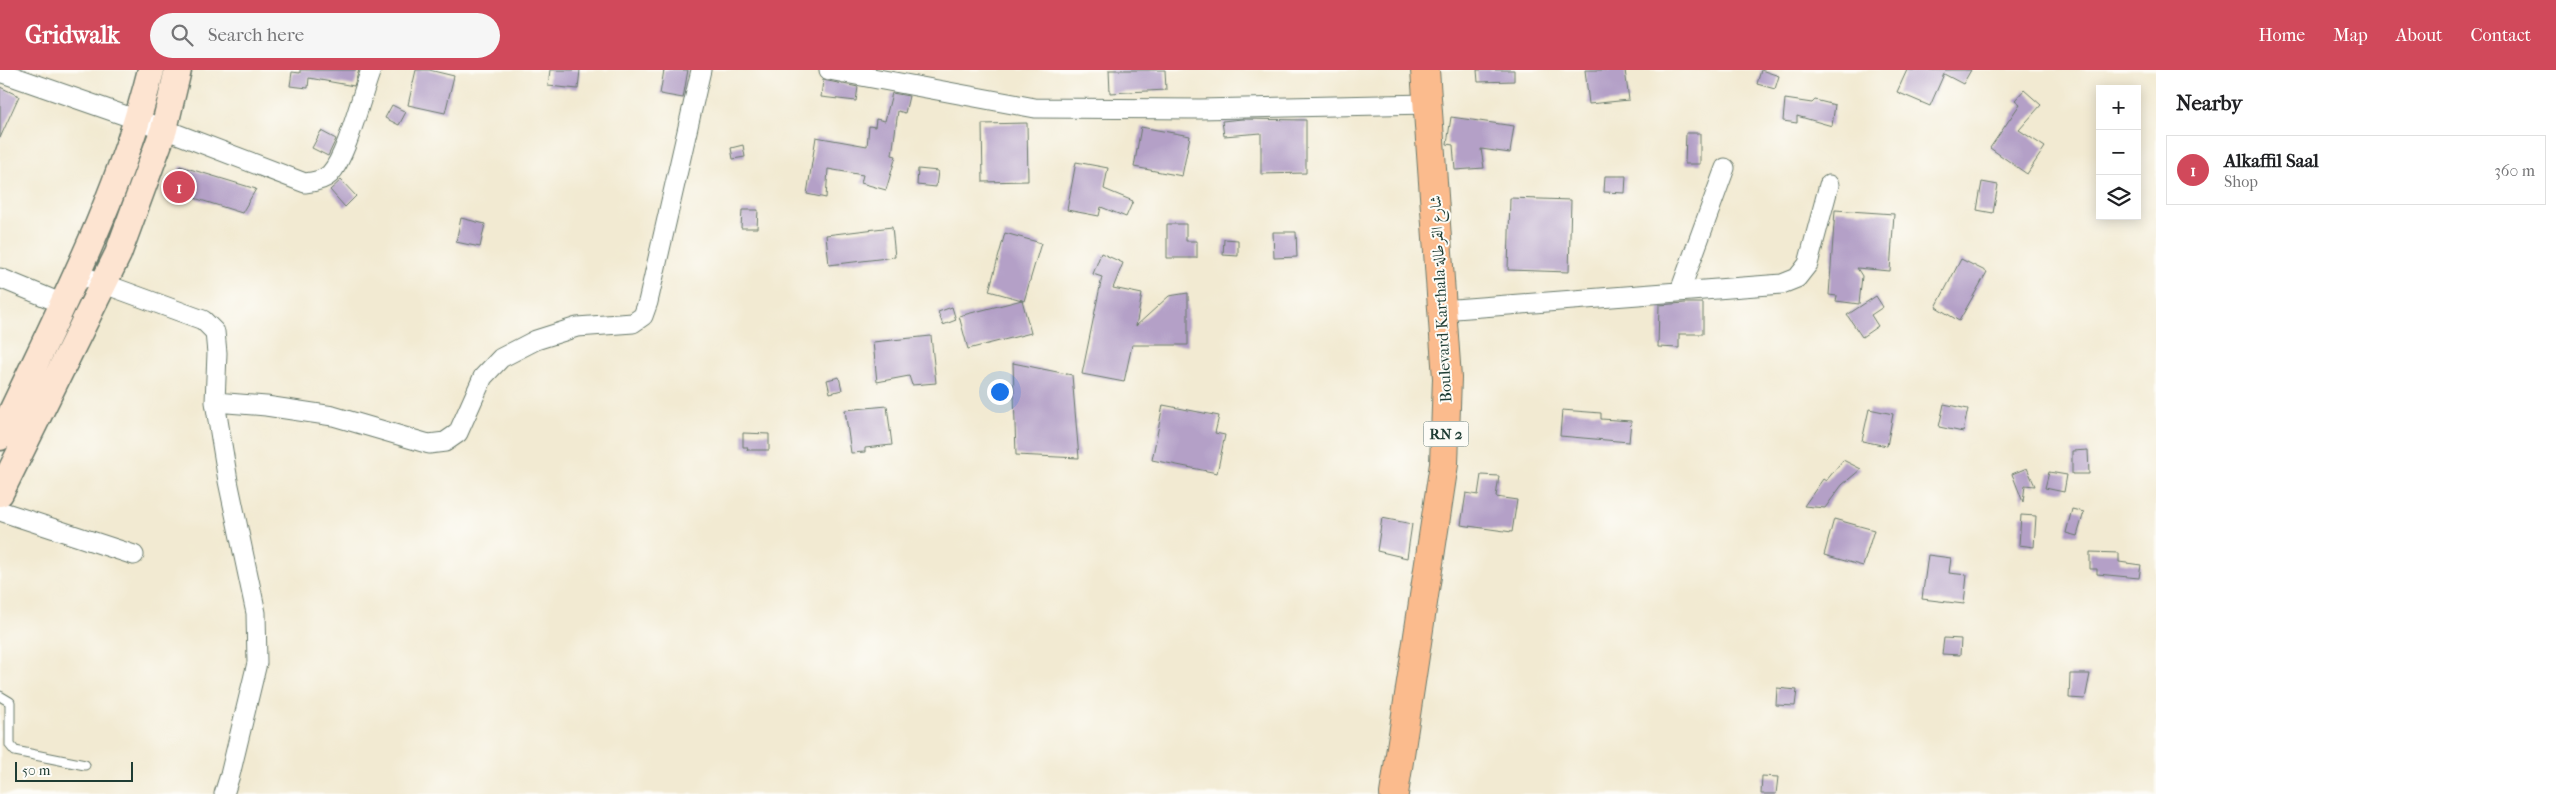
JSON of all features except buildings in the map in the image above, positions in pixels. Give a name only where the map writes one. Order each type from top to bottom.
[{"type":"main road","points":[[0,437],[77,274],[121,171],[138,121],[151,70]]},
{"type":"main road","points":[[0,493],[118,254],[164,129],[178,70]]},
{"type":"main road","name":"Boulevard Karthala شارع القرطالة","points":[[1394,794],[1444,464],[1446,378],[1425,70]]},
{"type":"street","points":[[0,72],[164,129],[305,183],[316,182],[329,175],[339,162],[371,70]]},
{"type":"street","points":[[215,402],[266,406],[333,416],[429,444],[445,442],[458,433],[483,377],[501,358],[536,340],[577,327],[633,323],[643,316],[701,70]]},
{"type":"street","points":[[829,70],[894,77],[1035,108],[1200,109],[1428,104]]},
{"type":"street","points":[[1680,291],[1725,168]]},
{"type":"street","points":[[1442,310],[1782,284],[1797,278],[1808,264],[1829,186]]},
{"type":"street","points":[[77,274],[203,320],[215,332],[217,353],[215,402],[228,481],[256,612],[257,663],[224,794]]},
{"type":"street","points":[[0,278],[63,304]]},
{"type":"street","points":[[0,511],[134,554]]},
{"type":"lane","points":[[0,696],[10,702],[10,745],[15,751],[85,765]]},
{"type":"place","name":"Alkaffil Saal","points":[[179,187]]}]
